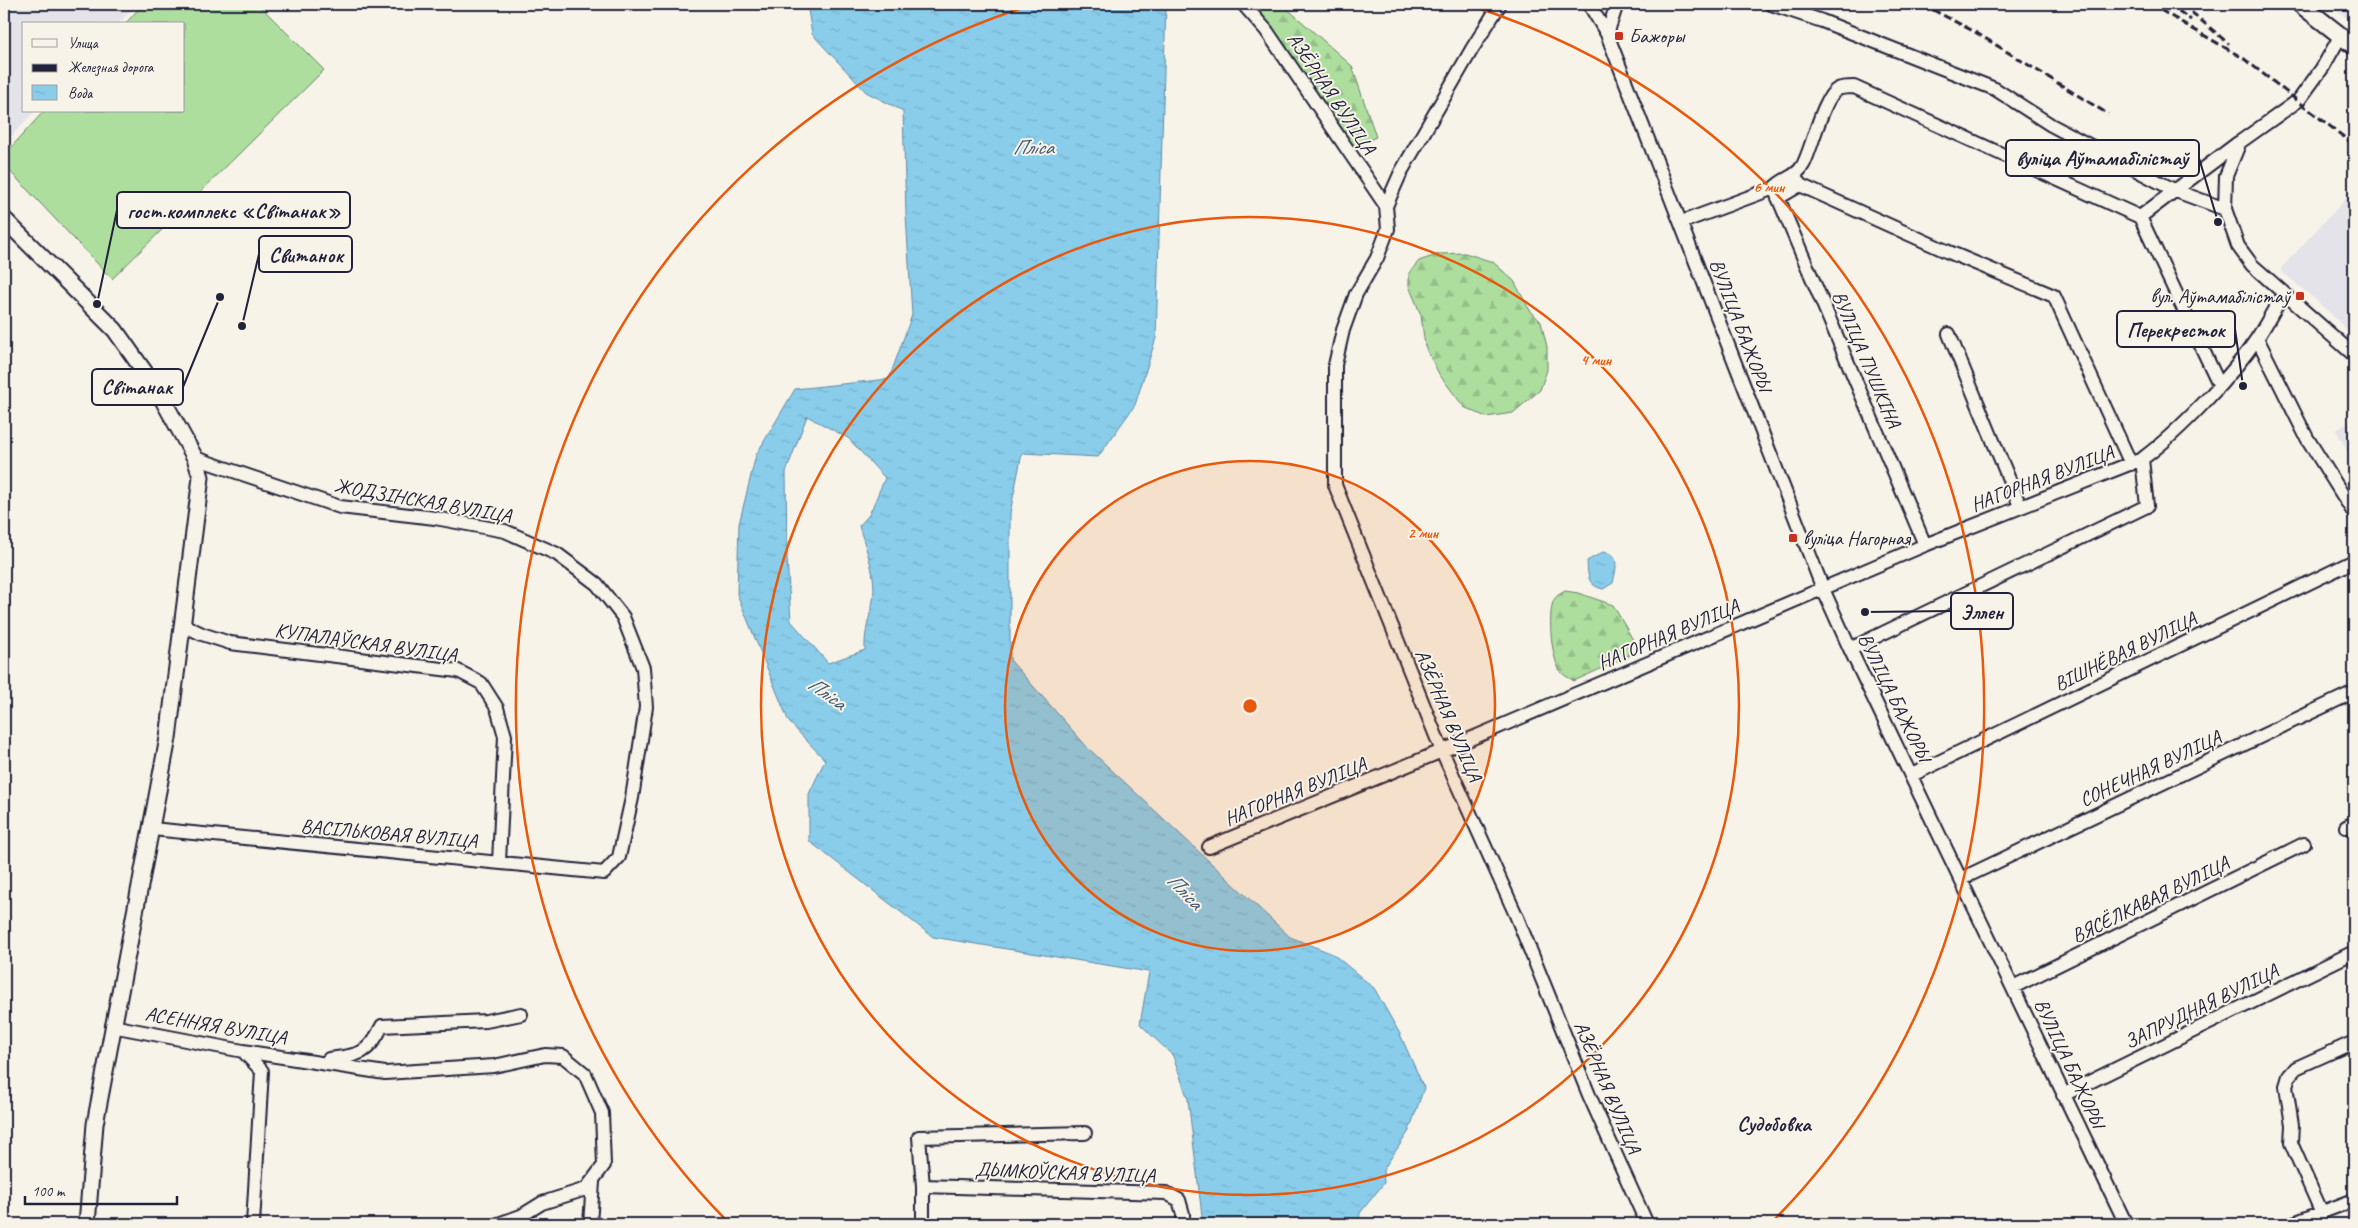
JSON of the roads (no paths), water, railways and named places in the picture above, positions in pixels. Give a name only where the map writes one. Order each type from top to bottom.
[{"type":"main road","points":[[2300,4],[2354,46]]},
{"type":"street","name":"АЗЁРНАЯ ВУЛІЦА","points":[[1243,4],[1266,30],[1386,206]]},
{"type":"street","name":"АЗЁРНАЯ ВУЛІЦА","points":[[1500,4],[1401,172],[1386,206],[1388,229],[1377,258],[1356,294],[1338,345],[1335,374],[1335,485],[1442,751],[1516,915],[1589,1095],[1647,1224]]},
{"type":"street","name":"ВУЛІЦА БАЖОРЫ","points":[[1589,4],[1607,34],[1682,222],[1823,589],[2126,1224]]},
{"type":"street","points":[[1607,34],[1617,4]]},
{"type":"street","points":[[1771,4],[1822,21],[1995,89],[2051,126],[2176,191],[2225,209]]},
{"type":"street","points":[[2140,217],[2299,100],[2323,67],[2340,35]]},
{"type":"street","points":[[1682,222],[1776,193],[1797,181],[1819,121],[1832,94],[1839,88],[1854,87],[2140,217],[2220,384]]},
{"type":"street","points":[[2240,142],[2226,176],[2225,209],[2238,246],[2252,265],[2354,355]]},
{"type":"street","points":[[1797,181],[2054,296],[2136,461]]},
{"type":"street","name":"ВУЛІЦА ПУШКІНА","points":[[1776,193],[1926,545]]},
{"type":"street","points":[[4,219],[116,330],[158,391],[195,458],[201,477],[168,738],[152,829],[112,1026],[95,1124],[87,1224]]},
{"type":"street","name":"НАГОРНАЯ ВУЛІЦА","points":[[1209,847],[1442,751],[1926,545],[2136,461],[2164,442],[2220,384],[2257,338],[2283,294]]},
{"type":"street","points":[[1949,334],[2020,506]]},
{"type":"street","points":[[2257,338],[2307,438],[2354,513]]},
{"type":"street","name":"ЖОДЗІНСКАЯ ВУЛІЦА","points":[[195,458],[340,507],[435,518],[505,531],[556,554],[597,584],[623,618],[644,668],[646,707],[632,798],[619,858],[604,874]]},
{"type":"street","name":"НАГОРНАЯ ВУЛІЦА","points":[[1850,649],[2148,506],[2136,461]]},
{"type":"street","name":"ВІШНЁВАЯ ВУЛІЦА","points":[[1912,776],[2354,561]]},
{"type":"street","name":"КУПАЛАЎСКАЯ ВУЛІЦА","points":[[183,625],[202,634],[230,643],[458,671],[481,683],[497,708],[505,736],[499,862]]},
{"type":"street","name":"СОНЕЧНАЯ ВУЛІЦА","points":[[1961,878],[2354,692]]},
{"type":"street","name":"ВАСІЛЬКОВАЯ ВУЛІЦА","points":[[152,829],[499,862],[604,874]]},
{"type":"street","name":"ВЯСЁЛКАВАЯ ВУЛІЦА","points":[[2013,987],[2304,844]]},
{"type":"street","name":"ЗАПРУДНАЯ ВУЛІЦА","points":[[2063,1095],[2354,952]]},
{"type":"street","name":"АСЕННЯЯ ВУЛІЦА","points":[[314,1060],[359,1055],[374,1043],[382,1026],[486,1022],[521,1014]]},
{"type":"street","name":"АСЕННЯЯ ВУЛІЦА","points":[[112,1026],[243,1051],[314,1060],[385,1073],[494,1066],[545,1055],[563,1056],[585,1074],[602,1113],[604,1165],[593,1182]]},
{"type":"street","points":[[2322,1213],[2291,1143],[2292,1124],[2286,1086],[2289,1076],[2296,1068],[2354,1042]]},
{"type":"street","points":[[243,1051],[262,1071],[253,1224]]},
{"type":"street","points":[[923,1224],[923,1186],[919,1137],[1086,1133]]},
{"type":"street","points":[[498,1224],[521,1216],[542,1203],[586,1189],[593,1182]]},
{"type":"street","points":[[590,1224],[593,1182]]},
{"type":"street","name":"ДЫМКОЎСКАЯ ВУЛІЦА","points":[[923,1186],[1166,1193],[1179,1200],[1183,1214],[1182,1224]]},
{"type":"street","points":[[2291,1224],[2354,1200]]},
{"type":"water","name":"Пліса","points":[[807,4],[1166,4],[1156,338],[1135,405],[1098,457],[1022,453],[1010,513],[1010,660],[1088,748],[1290,937],[1333,954],[1374,988],[1400,1034],[1424,1088],[1409,1131],[1383,1170],[1384,1183],[1360,1213],[1359,1224],[1203,1224],[1188,1099],[1173,1056],[1140,1024],[1149,972],[933,937],[809,841],[809,794],[825,760],[789,722],[737,594],[739,524],[756,455],[795,389],[889,379],[912,315],[906,214],[903,111],[866,92],[812,34]],"holes":[[[807,416],[848,438],[885,478],[869,515],[859,526],[870,563],[874,591],[866,631],[865,650],[828,663],[791,621],[787,558],[786,472]]]},
{"type":"water","points":[[1603,552],[1613,556],[1616,568],[1613,583],[1603,589],[1594,585],[1589,579],[1587,561]]},
{"type":"railway","points":[[1922,4],[1975,32],[2108,114]]},
{"type":"railway","points":[[2150,4],[2243,58],[2354,145]]},
{"type":"railway","points":[[2169,4],[2191,20]]},
{"type":"railway","points":[[2182,4],[2229,44]]},
{"type":"place","name":"Бажоры","points":[[1619,36]]},
{"type":"place","name":"вуліца Аўтамабілістаў","points":[[2218,222]]},
{"type":"place","name":"вул. Аўтамабілістаў","points":[[2300,296]]},
{"type":"place","name":"Світанак","points":[[220,297]]},
{"type":"place","name":"гост.комплекс «Світанак»","points":[[97,304]]},
{"type":"place","name":"Свитанок","points":[[242,326]]},
{"type":"place","name":"Перекресток","points":[[2243,386]]},
{"type":"place","name":"вуліца Нагорная","points":[[1793,538]]},
{"type":"place","name":"Эллен","points":[[1865,612]]},
{"type":"district","name":"Судобовка","points":[[1774,1124]]}]
